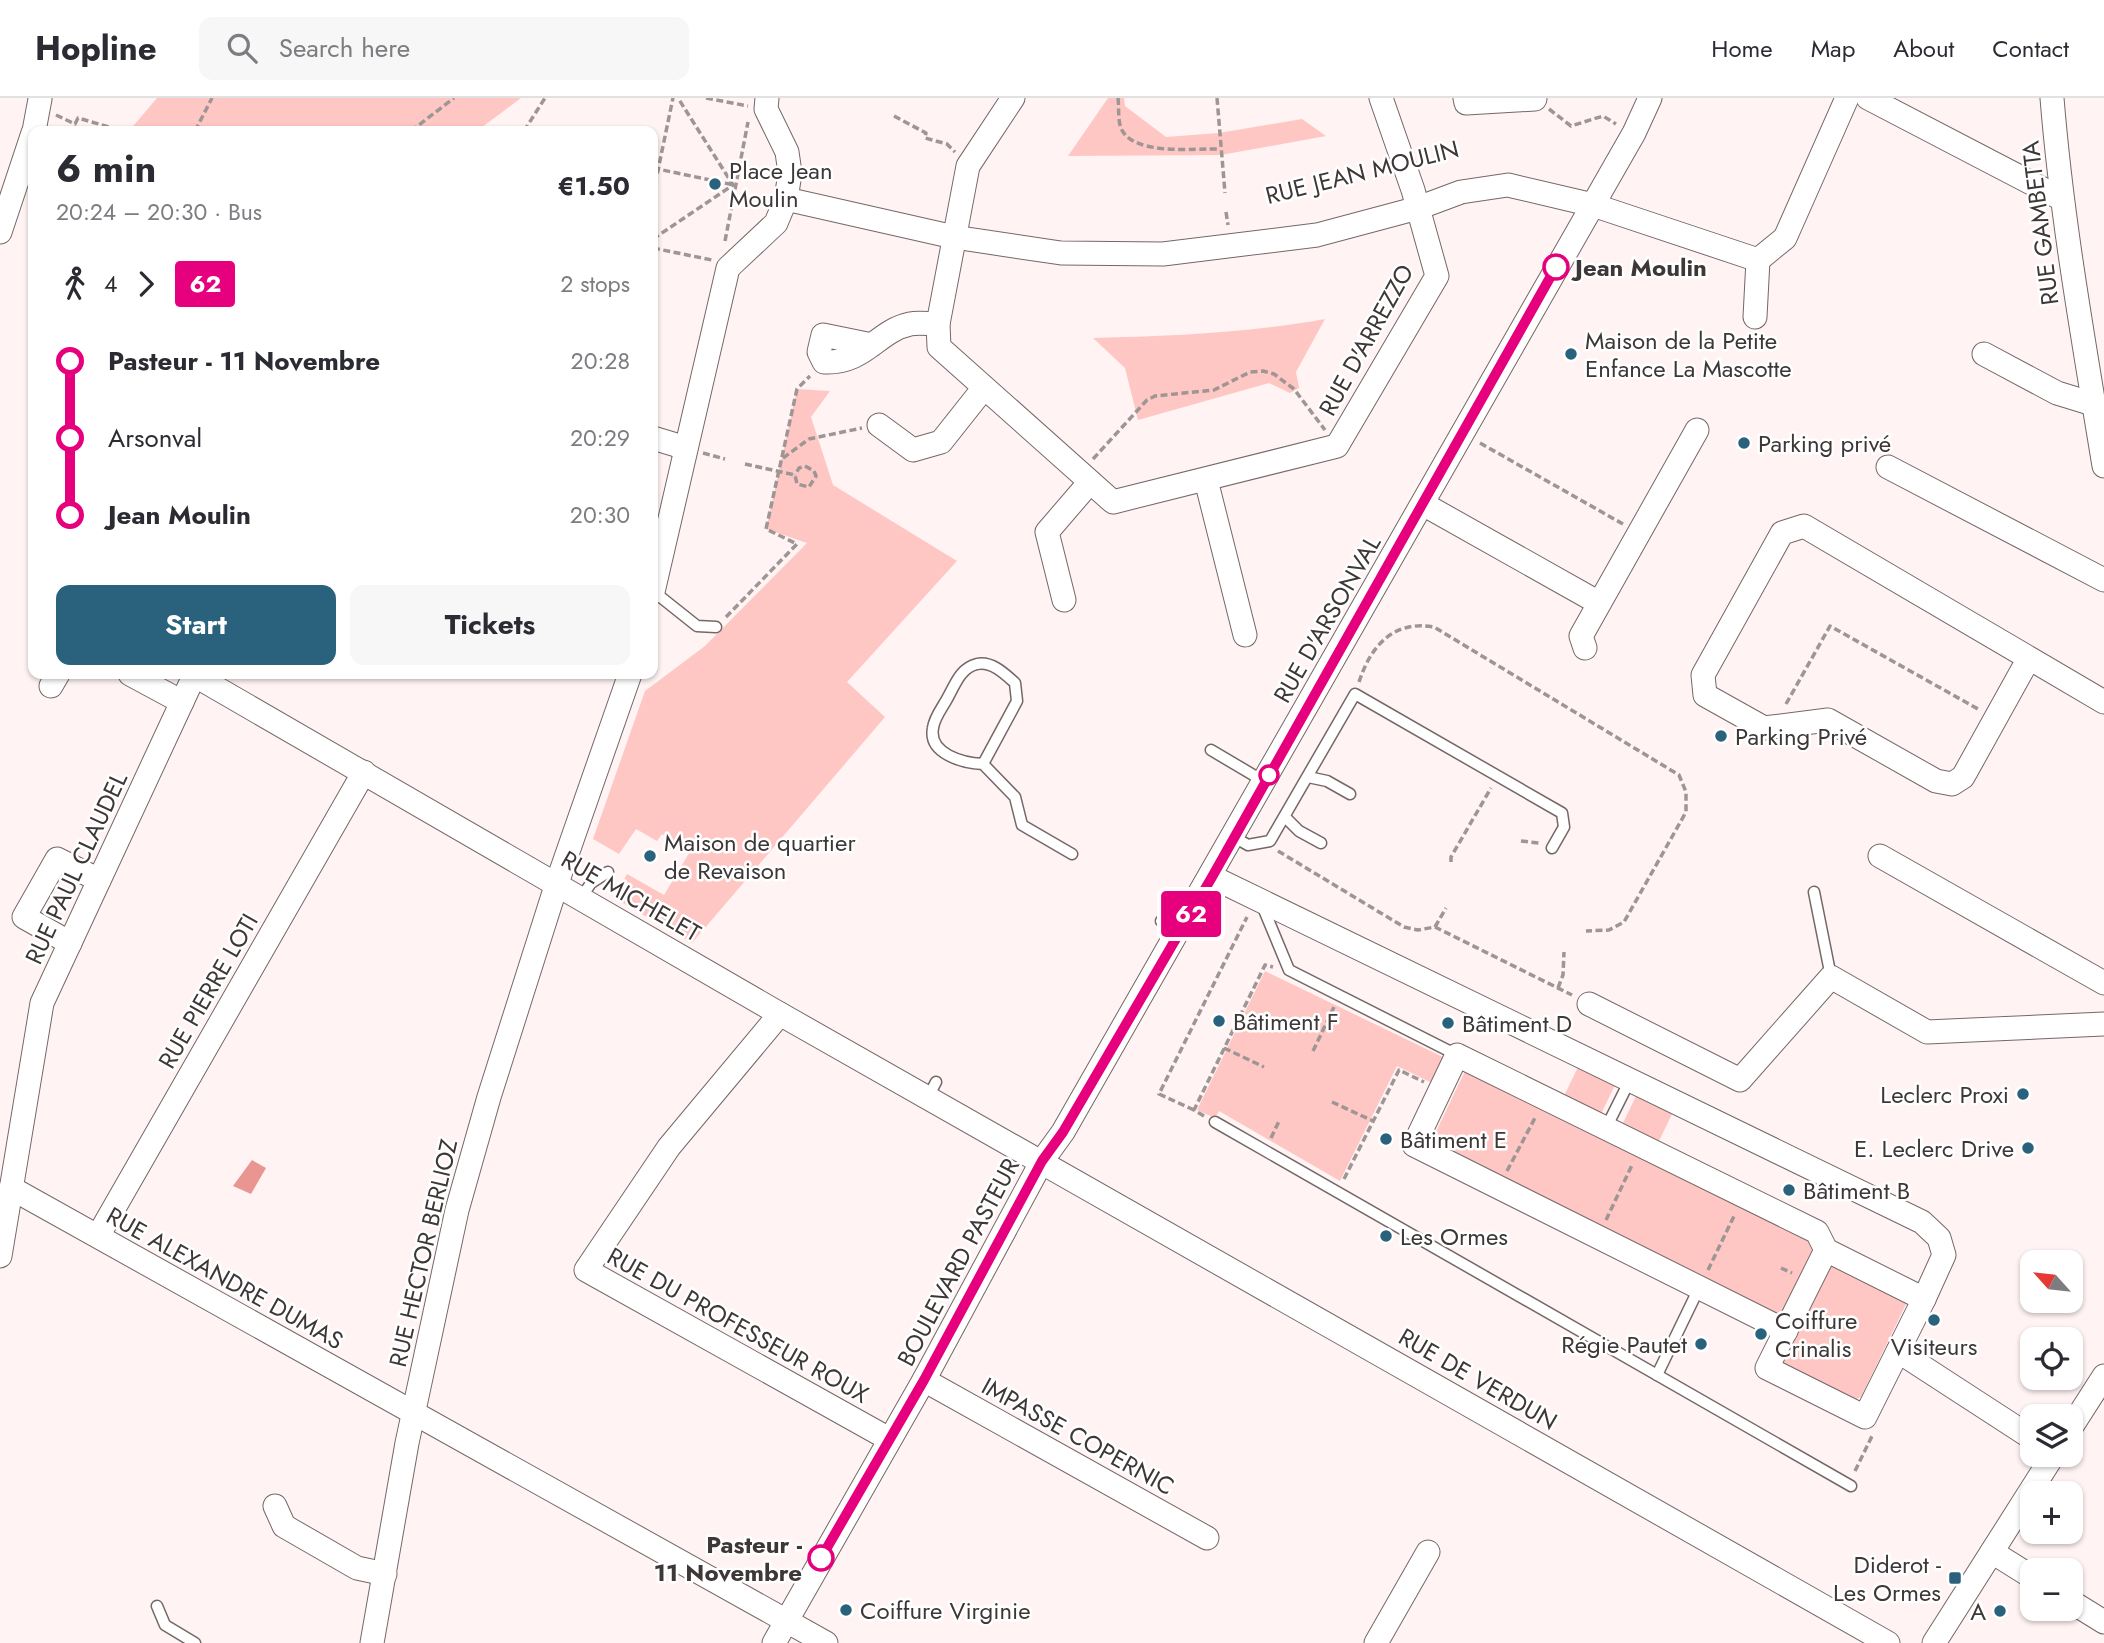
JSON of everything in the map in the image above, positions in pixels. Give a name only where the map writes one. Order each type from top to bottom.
[{"type":"street","points":[[32,98],[40,98],[35,126]]},
{"type":"street","points":[[968,166],[1013,98]]},
{"type":"street","name":"RUE D'ARREZZO","points":[[968,166],[938,324],[939,347],[1113,502],[1337,446],[1437,276],[1418,208],[1381,98]]},
{"type":"street","points":[[1465,98],[1466,103],[1535,99]]},
{"type":"street","name":"RUE D'ARSONVAL","points":[[1042,1161],[1063,1132],[1170,926],[1212,877],[1634,133],[1650,98]]},
{"type":"street","points":[[1755,317],[1758,260],[1785,238],[1847,98]]},
{"type":"street","points":[[1868,98],[2060,198]]},
{"type":"street","name":"RUE GAMBETTA","points":[[2052,98],[2060,198],[2104,462]]},
{"type":"street","points":[[658,569],[728,268],[776,223],[786,199],[790,173],[787,152],[766,109],[758,102]]},
{"type":"street","points":[[0,232],[28,150]]},
{"type":"street","name":"RUE JEAN MOULIN","points":[[786,199],[954,237],[1061,253],[1163,254],[1317,235],[1418,208],[1461,192],[1508,185],[1593,205],[1758,260]]},
{"type":"street","points":[[824,362],[844,363],[906,325],[938,324]]},
{"type":"street","points":[[1984,354],[2057,393],[2093,404]]},
{"type":"street","points":[[879,425],[913,450],[941,442],[983,389]]},
{"type":"street","points":[[1585,648],[1581,636],[1697,430]]},
{"type":"street","points":[[658,440],[686,448]]},
{"type":"street","points":[[1888,467],[2104,580]]},
{"type":"street","points":[[1064,600],[1047,532],[1085,478]]},
{"type":"street","points":[[1206,480],[1245,635]]},
{"type":"street","points":[[1423,504],[1599,603]]},
{"type":"street","points":[[2029,658],[1963,777],[1952,784],[1936,781],[1828,720],[1764,728],[1705,695],[1703,676],[1782,533],[1804,526],[2029,658],[2104,702]]},
{"type":"street","points":[[139,679],[182,702]]},
{"type":"street","name":"RUE PAUL CLAUDEL","points":[[0,1256],[42,1003],[192,679]]},
{"type":"street","name":"RUE MICHELET","points":[[201,679],[780,1014],[932,1089],[1042,1161]]},
{"type":"street","name":"RUE HECTOR BERLIOZ","points":[[372,1643],[413,1414],[457,1210],[489,1097],[557,883],[628,679]]},
{"type":"street","name":"RUE PIERRE LOTI","points":[[98,1236],[364,772]]},
{"type":"street","points":[[1880,856],[2104,982]]},
{"type":"street","points":[[70,943],[24,917],[57,859],[99,880]]},
{"type":"street","points":[[1212,877],[1922,1222],[1939,1238],[1944,1255],[1865,1417],[1768,1368],[1826,1250]]},
{"type":"street","points":[[1589,1004],[1740,1080],[1831,977],[1927,1031],[2104,1024]]},
{"type":"street","name":"RUE DU PROFESSEUR ROUX","points":[[780,1014],[668,1147],[586,1270],[889,1439]]},
{"type":"street","points":[[1786,1331],[1414,1145],[1457,1055],[1817,1232],[1826,1250],[1924,1299]]},
{"type":"street","name":"BOULEVARD PASTEUR","points":[[774,1643],[924,1380],[1042,1161]]},
{"type":"street","name":"RUE DE VERDUN","points":[[1042,1161],[1888,1643]]},
{"type":"street","name":"RUE ALEXANDRE DUMAS","points":[[11,1188],[826,1643]]},
{"type":"street","points":[[1898,1352],[2020,1429]]},
{"type":"street","points":[[2083,1409],[2104,1376]]},
{"type":"street","name":"IMPASSE COPERNIC","points":[[924,1380],[1207,1538]]},
{"type":"street","points":[[1934,1643],[2046,1467]]},
{"type":"street","points":[[275,1506],[284,1526],[357,1568],[385,1574]]},
{"type":"street","points":[[1376,1643],[1428,1552]]},
{"type":"street","points":[[1992,1552],[2020,1570]]},
{"type":"street","points":[[2083,1609],[2104,1622]]},
{"type":"lane","points":[[658,595],[697,626],[716,627]]},
{"type":"lane","points":[[983,764],[1017,701],[1014,683],[998,668],[979,664],[962,671],[933,725],[932,738],[940,750],[964,763],[983,764],[1015,797],[1022,825],[1072,854]]},
{"type":"lane","points":[[1234,836],[1248,845],[1270,841],[1355,694],[1562,813],[1564,827],[1552,848]]},
{"type":"lane","points":[[1211,750],[1265,782]]},
{"type":"lane","points":[[1308,777],[1327,781],[1350,794]]},
{"type":"lane","points":[[1285,817],[1299,831],[1321,843]]},
{"type":"lane","points":[[581,898],[591,883],[608,872]]},
{"type":"lane","points":[[1814,892],[1831,977]]},
{"type":"lane","points":[[1258,899],[1289,970],[1457,1055]]},
{"type":"lane","points":[[1606,1128],[1630,1080]]},
{"type":"lane","points":[[1215,1122],[1849,1486]]},
{"type":"lane","points":[[1657,1375],[1700,1286]]},
{"type":"lane","points":[[157,1606],[165,1625],[195,1643]]},
{"type":"path","points":[[40,98],[60,118],[75,124],[78,118],[106,126]]},
{"type":"path","points":[[198,126],[212,98]]},
{"type":"path","points":[[418,126],[454,98]]},
{"type":"path","points":[[527,126],[545,98]]},
{"type":"path","points":[[658,159],[676,98]]},
{"type":"path","points":[[676,98],[734,185]]},
{"type":"path","points":[[706,98],[758,102]]},
{"type":"path","points":[[751,98],[758,102]]},
{"type":"path","points":[[1118,98],[1120,127],[1130,140],[1147,148],[1220,149]]},
{"type":"path","points":[[1217,98],[1225,193]]},
{"type":"path","points":[[1535,99],[1571,126],[1603,116],[1634,133]]},
{"type":"path","points":[[721,251],[734,185],[758,102]]},
{"type":"path","points":[[894,116],[926,133],[925,138],[947,144],[968,166]]},
{"type":"path","points":[[658,170],[734,185]]},
{"type":"path","points":[[658,236],[734,185]]},
{"type":"path","name":"RUE JEAN MOULIN","points":[[1228,228],[1240,227]]},
{"type":"path","points":[[658,249],[717,261]]},
{"type":"path","points":[[716,627],[797,544],[766,528],[797,389],[824,362]]},
{"type":"path","points":[[1085,478],[1147,400],[1155,396],[1214,390],[1250,372],[1274,374],[1286,381],[1337,446]]},
{"type":"path","points":[[781,460],[797,446],[820,435],[879,425]]},
{"type":"path","points":[[1463,433],[1639,533]]},
{"type":"path","points":[[745,464],[794,475]]},
{"type":"path","points":[[805,466],[810,467],[816,476],[809,486],[803,487],[797,484],[794,475],[799,468],[805,466]]},
{"type":"path","points":[[1355,694],[1361,675],[1383,641],[1395,629],[1415,623],[1434,627],[1679,775],[1686,792],[1686,812],[1624,922],[1609,930],[1586,931]]},
{"type":"path","points":[[1784,708],[1830,626],[1973,707]]},
{"type":"path","points":[[1451,863],[1451,857],[1498,775]]},
{"type":"path","points":[[1270,841],[1278,851],[1404,927],[1418,930],[1434,927],[1589,1004]]},
{"type":"path","points":[[1215,1122],[1159,1094],[1258,899]]},
{"type":"path","points":[[1434,927],[1446,908]]},
{"type":"path","points":[[1558,988],[1563,975],[1564,952]]},
{"type":"path","points":[[1194,1111],[1265,965],[1289,970]]},
{"type":"path","points":[[1313,1051],[1339,996]]},
{"type":"path","points":[[1224,1048],[1264,1067]]},
{"type":"path","points":[[1338,1191],[1399,1070],[1431,1085],[1436,1100]]},
{"type":"path","points":[[1499,1187],[1544,1098]]},
{"type":"path","points":[[1332,1102],[1373,1121]]},
{"type":"path","points":[[1266,1149],[1280,1119]]},
{"type":"path","points":[[1605,1223],[1642,1146]]},
{"type":"path","points":[[1700,1286],[1744,1196]]},
{"type":"path","points":[[1849,1486],[1873,1434],[1865,1417]]},
{"type":"shaded area","points":[[157,98],[521,98],[484,126],[133,126]]},
{"type":"shaded area","points":[[1108,98],[1124,98],[1125,106],[1166,137],[1219,133],[1302,119],[1326,136],[1221,155],[1068,156]]},
{"type":"shaded area","points":[[1325,319],[1296,372],[1299,388],[1290,393],[1269,383],[1138,420],[1125,368],[1093,338],[1238,331]]},
{"type":"shaded area","points":[[797,389],[830,391],[811,417],[833,485],[957,561],[847,682],[885,717],[692,943],[614,898],[627,874],[664,895],[691,850],[662,834],[657,841],[636,829],[619,854],[593,839],[645,691],[705,646],[807,543],[766,529]]},
{"type":"shaded area","points":[[1265,971],[1445,1058],[1432,1083],[1397,1066],[1340,1181],[1219,1111],[1215,1118],[1197,1110]]},
{"type":"shaded area","points":[[1579,1065],[1616,1083],[1601,1114],[1564,1096]]},
{"type":"shaded area","points":[[1466,1069],[1817,1241],[1781,1315],[1431,1142]]},
{"type":"shaded area","points":[[1637,1094],[1673,1112],[1658,1143],[1622,1125]]},
{"type":"shaded area","points":[[252,1160],[266,1168],[251,1194],[233,1186]]},
{"type":"shaded area","points":[[1838,1263],[1901,1294],[1906,1304],[1861,1397],[1852,1401],[1788,1370],[1782,1360],[1827,1268]]},
{"type":"bus line","name":"62","points":[[821,1558],[924,1380],[1042,1161],[1063,1132],[1212,877],[1556,267]]},
{"type":"place","name":"Place Jean Moulin","points":[[715,184]]},
{"type":"place","name":"Jean Moulin","points":[[1556,267]]},
{"type":"place","name":"Maison de la Petite Enfance La Mascotte","points":[[1571,354]]},
{"type":"place","name":"Parking privé","points":[[1744,443]]},
{"type":"place","name":"Parking Privé","points":[[1721,736]]},
{"type":"place","name":"Maison de quartier de Revaison","points":[[650,856]]},
{"type":"place","name":"Bâtiment F","points":[[1219,1021]]},
{"type":"place","name":"Bâtiment D","points":[[1448,1023]]},
{"type":"place","name":"Leclerc Proxi","points":[[2023,1094]]},
{"type":"place","name":"Bâtiment E","points":[[1386,1139]]},
{"type":"place","name":"E. Leclerc Drive","points":[[2028,1148]]},
{"type":"place","name":"Bâtiment B","points":[[1789,1190]]},
{"type":"place","name":"Les Ormes","points":[[1386,1236]]},
{"type":"place","name":"Visiteurs","points":[[1934,1320]]},
{"type":"place","name":"Coiffure Crinalis","points":[[1761,1334]]},
{"type":"place","name":"Régie Pautet","points":[[1701,1344]]},
{"type":"place","name":"Pasteur - 11 Novembre","points":[[821,1558]]},
{"type":"place","name":"Diderot - Les Ormes","points":[[1955,1578]]},
{"type":"place","name":"Coiffure Virginie","points":[[846,1610]]},
{"type":"place","name":"A","points":[[2000,1611]]}]
